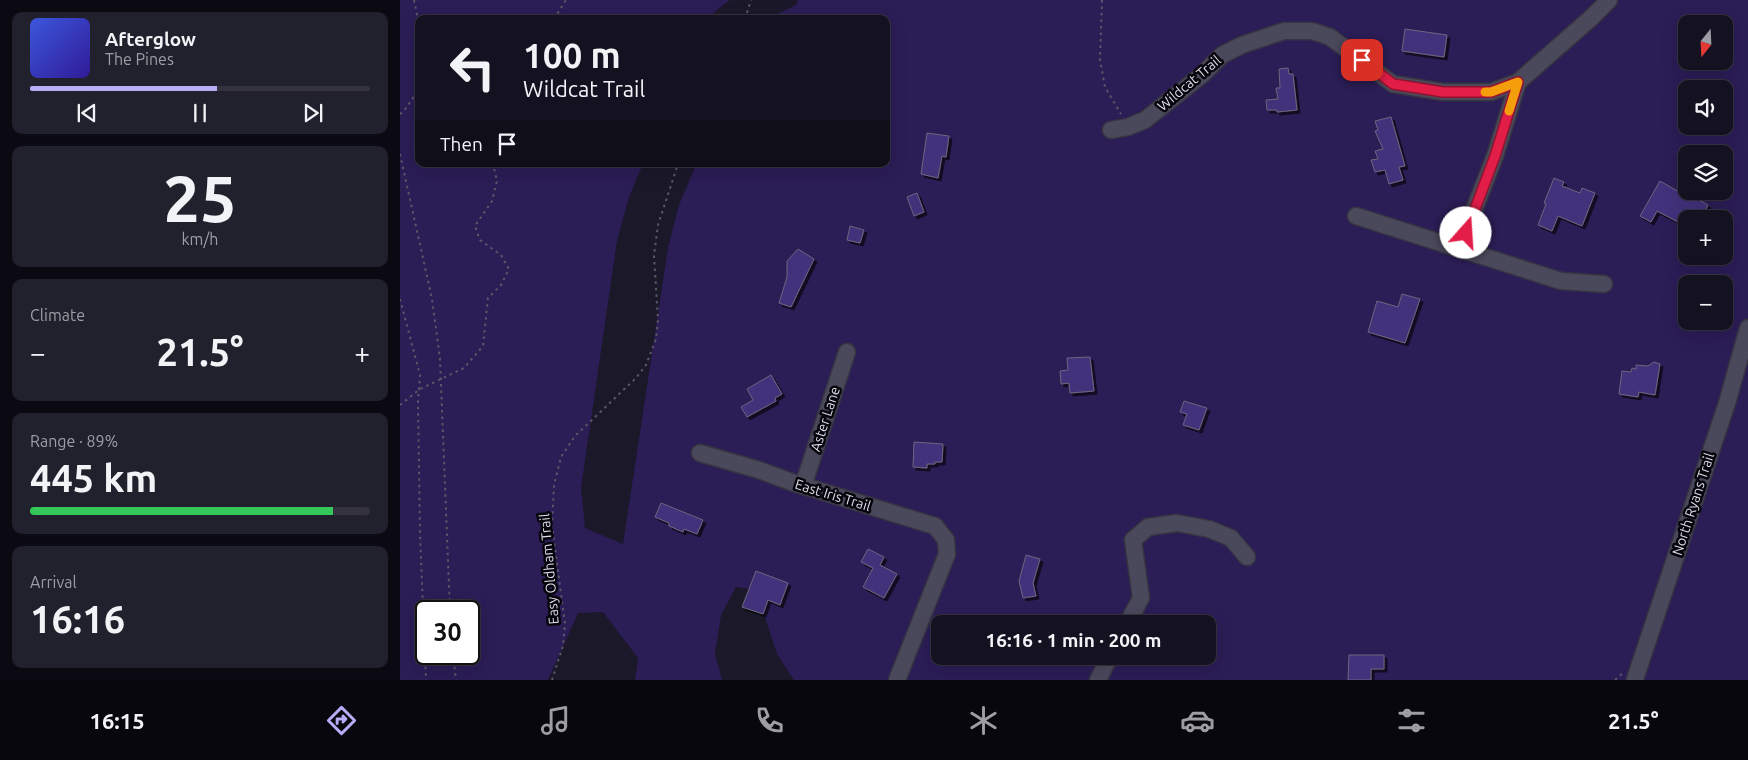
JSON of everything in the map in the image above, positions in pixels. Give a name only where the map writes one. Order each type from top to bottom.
[{"type":"street","points":[[1461,250],[1472,215],[1495,156],[1518,82],[1609,0]]},
{"type":"street","name":"Wildcat Trail","points":[[1111,130],[1128,127],[1145,120],[1203,74],[1222,55],[1242,45],[1284,31],[1312,31],[1330,37],[1393,84],[1443,92],[1491,92],[1518,82]]},
{"type":"street","points":[[1356,216],[1561,281],[1604,284]]},
{"type":"street","name":"North Ryans Trail","points":[[1635,678],[1727,403],[1748,328]]},
{"type":"street","name":"Aster Lane","points":[[803,486],[847,352]]},
{"type":"street","name":"East Iris Trail","points":[[700,453],[760,470],[803,486],[935,526],[946,540],[947,554],[896,680]]},
{"type":"street","points":[[1132,615],[1141,598],[1134,540],[1148,527],[1177,523],[1209,529],[1230,538],[1247,557]]},
{"type":"street","points":[[1098,680],[1106,665]]},
{"type":"path","points":[[414,0],[417,15]]},
{"type":"path","points":[[557,15],[566,0]]},
{"type":"path","points":[[746,15],[751,0]]},
{"type":"path","points":[[1102,0],[1100,60],[1105,87],[1128,127]]},
{"type":"path","points":[[400,114],[415,95]]},
{"type":"path","points":[[400,154],[432,299],[440,358],[450,600]]},
{"type":"path","points":[[400,405],[420,389],[464,368],[483,346],[488,298],[501,286],[508,269],[501,255],[480,240],[475,226],[492,201],[497,181],[494,167]]},
{"type":"path","name":"Easy Oldham Trail","points":[[552,680],[563,646],[566,624],[552,525],[554,485],[561,457],[575,436],[636,378],[646,365],[656,339],[658,320],[654,255],[658,225],[677,167]]},
{"type":"path","points":[[400,299],[420,375],[418,403],[420,534],[426,680]]},
{"type":"path","points":[[455,665],[456,680]]},
{"type":"shaded area","points":[[400,0],[730,0],[713,15],[415,15],[415,167],[642,167],[629,197],[617,241],[581,488],[585,528],[623,544],[668,248],[679,205],[695,167],[890,167],[890,15],[775,15],[796,5],[798,0],[1748,0],[1748,680],[794,680],[777,654],[756,590],[736,587],[721,615],[715,654],[722,680],[635,680],[638,658],[603,612],[578,613],[548,680],[400,680]]},
{"type":"building","points":[[1405,29],[1447,35],[1444,57],[1402,51]]},
{"type":"building","points":[[1288,68],[1289,74],[1293,74],[1297,110],[1277,112],[1277,110],[1267,110],[1266,100],[1278,99],[1276,88],[1280,88],[1279,69]]},
{"type":"building","points":[[1391,117],[1405,166],[1399,167],[1403,180],[1389,184],[1385,170],[1375,172],[1371,160],[1378,159],[1375,151],[1383,149],[1375,131],[1378,130],[1375,121]]},
{"type":"building","points":[[927,133],[949,136],[946,157],[942,156],[938,178],[921,174]]},
{"type":"building","points":[[1554,178],[1564,182],[1562,186],[1580,193],[1582,188],[1595,193],[1582,226],[1558,216],[1552,231],[1538,225]]},
{"type":"building","points":[[1660,181],[1678,191],[1678,200],[1699,200],[1708,205],[1706,210],[1678,210],[1678,222],[1657,211],[1651,222],[1640,216]]},
{"type":"building","points":[[917,193],[924,212],[914,216],[907,197]]},
{"type":"building","points":[[850,226],[864,230],[860,243],[847,240]]},
{"type":"building","points":[[798,249],[814,259],[791,307],[779,303],[787,277],[787,261]]},
{"type":"building","points":[[1402,294],[1420,299],[1405,343],[1368,332],[1377,301],[1398,307]]},
{"type":"building","points":[[1090,357],[1094,391],[1070,393],[1069,383],[1061,384],[1060,371],[1068,370],[1067,358]]},
{"type":"building","points":[[1654,362],[1660,364],[1655,395],[1639,392],[1638,397],[1619,394],[1622,371],[1631,372],[1632,368],[1636,369],[1636,365],[1648,366]]},
{"type":"building","points":[[771,375],[782,394],[775,398],[776,401],[747,417],[741,407],[753,400],[747,389]]},
{"type":"building","points":[[1184,401],[1207,408],[1199,430],[1183,425],[1187,414],[1180,412]]},
{"type":"building","points":[[914,442],[943,444],[942,462],[927,464],[927,468],[913,467]]},
{"type":"building","points":[[661,503],[703,520],[697,534],[684,529],[683,532],[655,517]]},
{"type":"building","points":[[868,549],[884,557],[880,565],[897,574],[884,598],[863,587],[873,568],[861,562]]},
{"type":"building","points":[[1026,555],[1040,559],[1033,583],[1036,596],[1023,598],[1019,581]]},
{"type":"building","points":[[756,571],[788,583],[780,605],[768,600],[763,614],[742,607]]},
{"type":"building","points":[[1349,655],[1384,655],[1384,669],[1371,669],[1371,680],[1348,680]]},
{"type":"slow traffic","points":[[1485,92],[1491,92],[1518,82],[1509,111]]},
{"type":"route","points":[[1362,60],[1393,84],[1443,92],[1491,92],[1518,82],[1495,156],[1466,233]]}]
